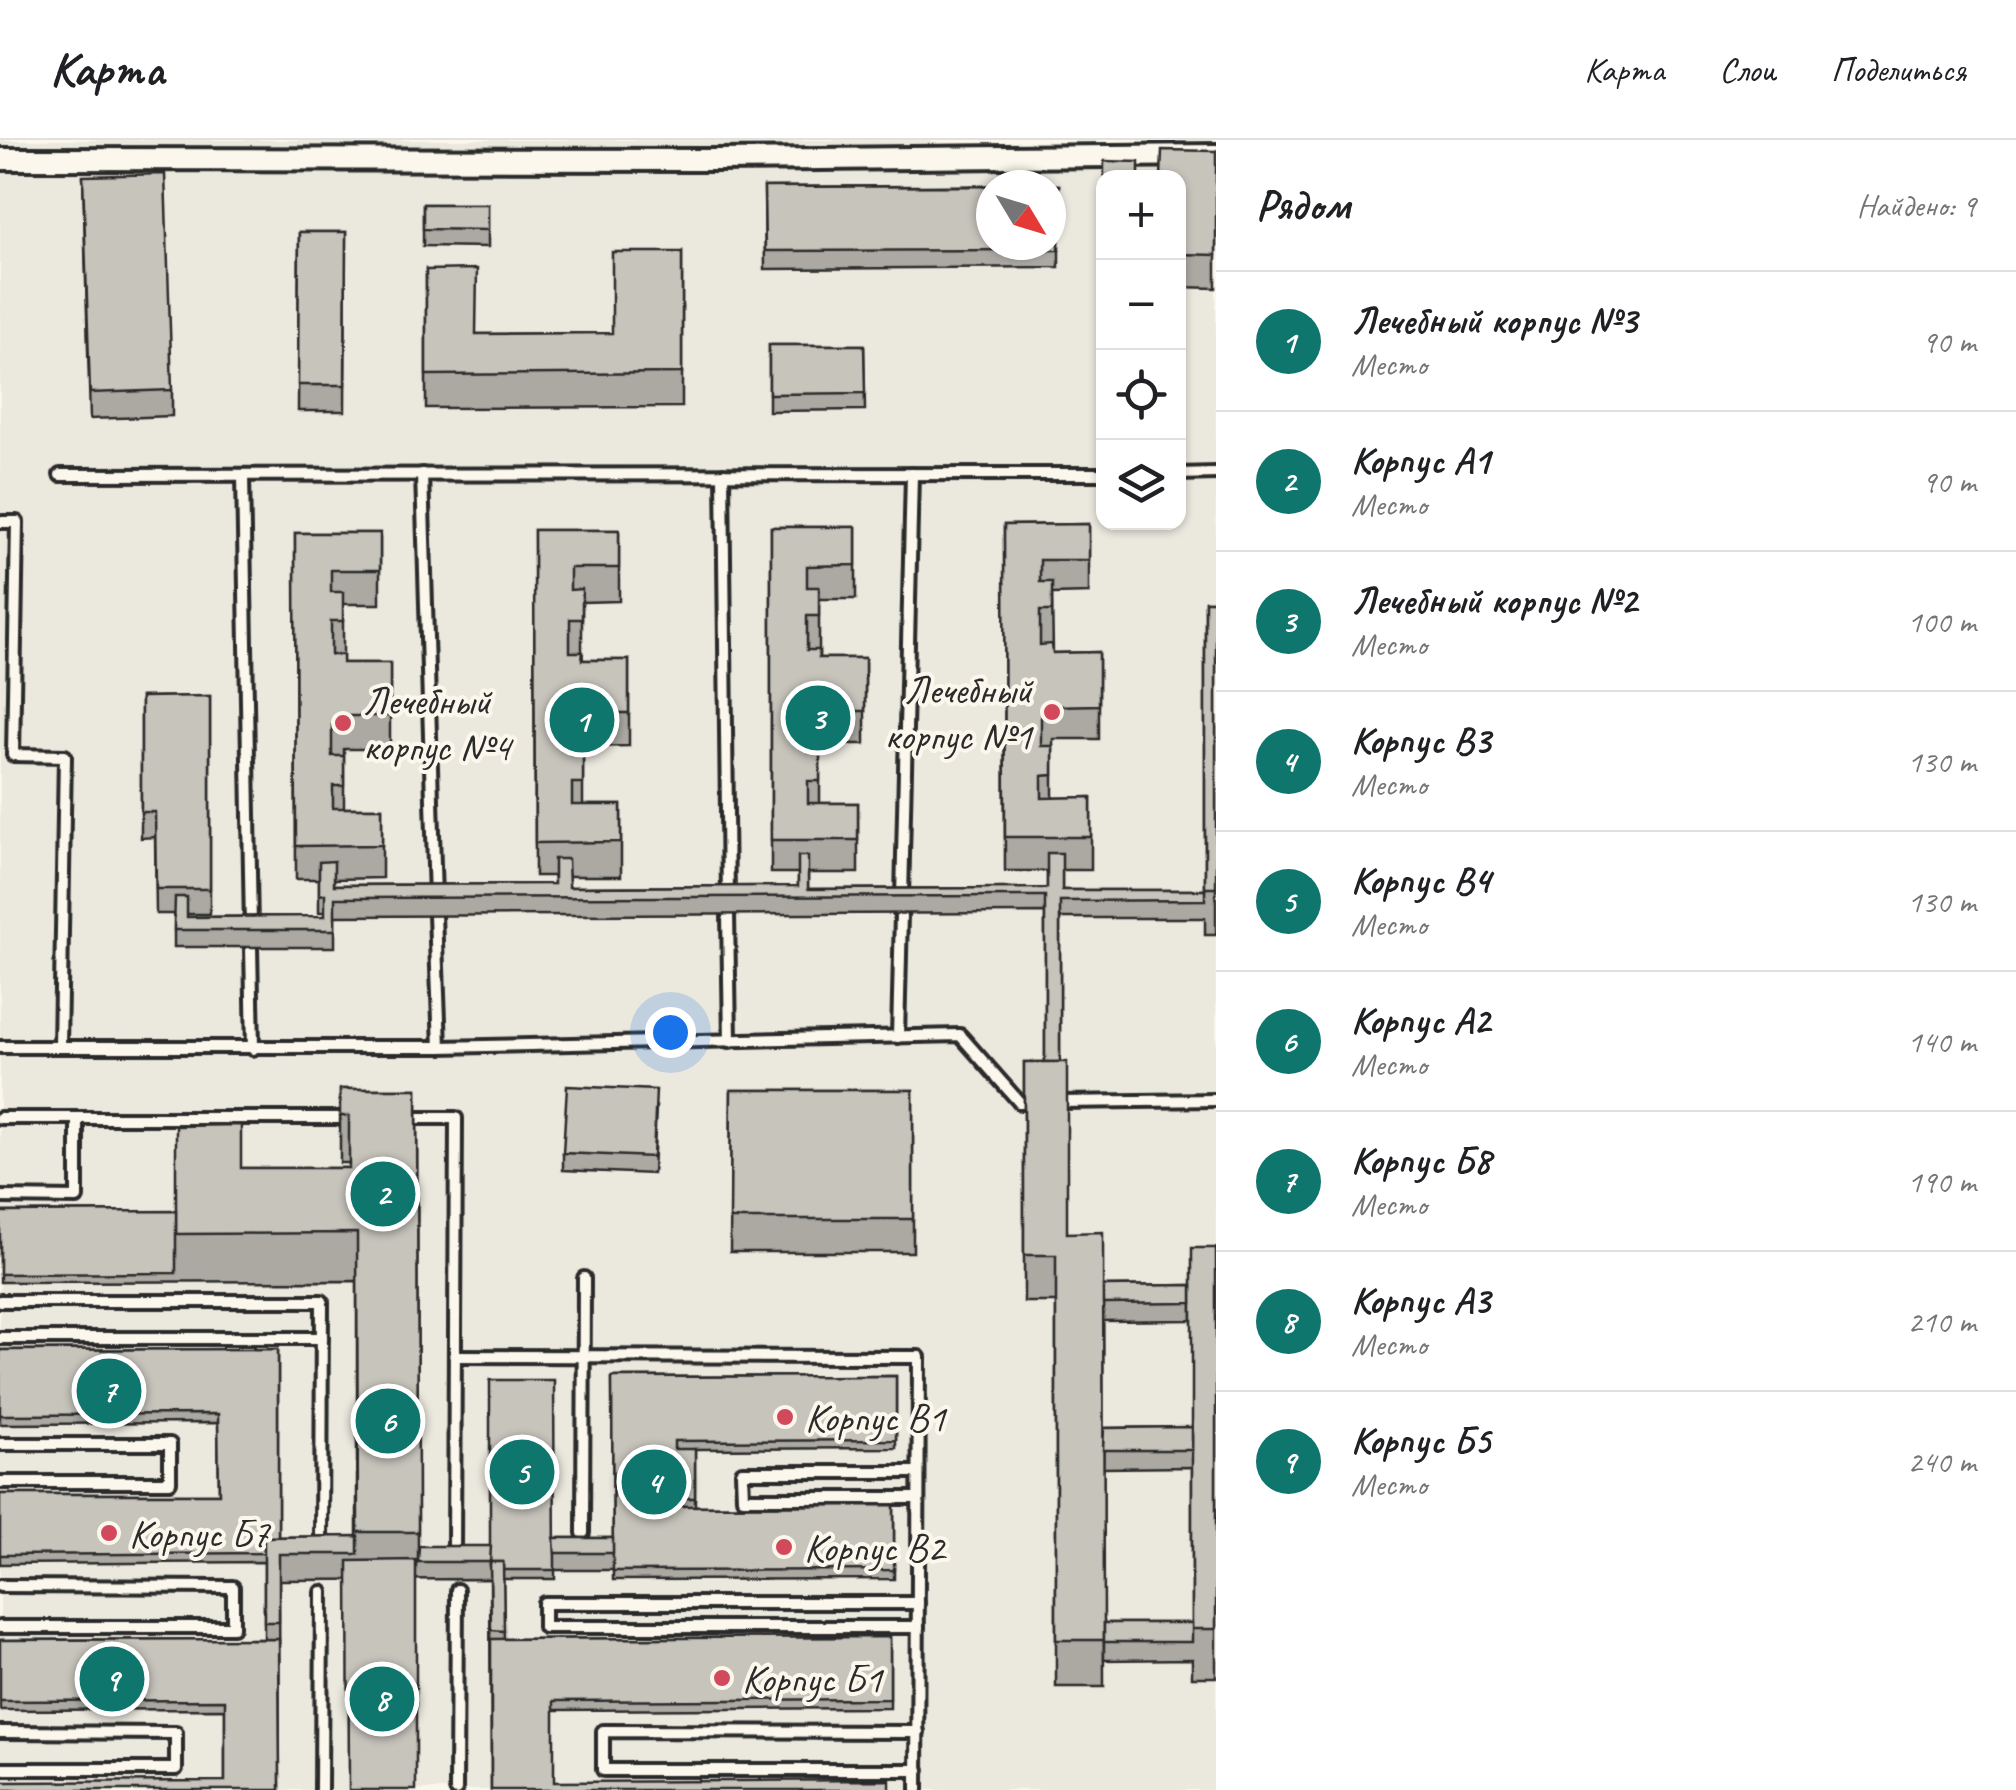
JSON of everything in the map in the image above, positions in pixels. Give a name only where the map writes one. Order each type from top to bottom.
[{"type":"street","points":[[0,159],[717,160],[1216,155]]},
{"type":"lane","points":[[243,474],[251,934]]},
{"type":"lane","points":[[422,474],[435,902]]},
{"type":"lane","points":[[724,474],[730,1041]]},
{"type":"lane","points":[[898,1036],[912,474]]},
{"type":"lane","points":[[60,475],[1096,474]]},
{"type":"lane","points":[[1186,474],[1216,474]]},
{"type":"lane","points":[[0,522],[17,522],[13,755]]},
{"type":"lane","points":[[0,755],[65,756],[60,1048]]},
{"type":"lane","points":[[436,915],[440,1047]]},
{"type":"lane","points":[[251,947],[252,1050]]},
{"type":"lane","points":[[0,1047],[252,1050],[960,1035],[1020,1103],[1046,1102]]},
{"type":"lane","points":[[1060,1102],[1216,1100]]},
{"type":"lane","points":[[0,1118],[356,1118]]},
{"type":"lane","points":[[0,1198],[77,1198],[77,1118]]},
{"type":"lane","points":[[396,1118],[456,1118],[454,1552]]},
{"type":"lane","points":[[583,1533],[584,1278]]},
{"type":"lane","points":[[0,1301],[322,1301],[321,1554]]},
{"type":"lane","points":[[0,1338],[322,1338]]},
{"type":"lane","points":[[455,1356],[919,1356],[918,1790]]},
{"type":"lane","points":[[0,1444],[170,1444],[170,1482],[0,1482]]},
{"type":"lane","points":[[918,1472],[742,1472],[742,1498],[918,1498]]},
{"type":"lane","points":[[0,1586],[233,1586],[233,1628],[0,1627]]},
{"type":"lane","points":[[456,1590],[456,1790]]},
{"type":"lane","points":[[321,1790],[322,1592]]},
{"type":"lane","points":[[918,1603],[544,1603],[544,1626],[918,1627]]},
{"type":"lane","points":[[0,1732],[176,1733],[176,1769],[0,1769]]},
{"type":"lane","points":[[918,1732],[603,1732],[603,1770],[918,1770]]},
{"type":"shaded area","points":[[0,140],[931,140],[933,171],[976,171],[976,260],[1066,260],[1066,170],[1216,169],[1216,1790],[0,1790]]},
{"type":"building","points":[[1162,150],[1216,151],[1216,255],[1186,254],[1186,170],[1161,170]]},
{"type":"building","points":[[1104,161],[1139,162],[1139,170],[1104,170]]},
{"type":"building","points":[[165,174],[172,390],[90,393],[83,176]]},
{"type":"building","points":[[976,186],[976,250],[765,251],[764,187]]},
{"type":"building","points":[[423,204],[488,204],[488,230],[423,229]]},
{"type":"building","points":[[299,232],[346,232],[345,385],[298,385]]},
{"type":"building","points":[[612,252],[682,252],[682,373],[426,375],[426,270],[477,269],[476,334],[612,333]]},
{"type":"building","points":[[769,345],[864,345],[865,393],[769,394]]},
{"type":"building","name":"Лечебный корпус №1","points":[[1089,524],[1089,560],[1040,560],[1040,582],[1052,582],[1052,611],[1040,611],[1040,645],[1052,644],[1053,653],[1099,652],[1099,705],[1053,706],[1053,715],[1041,715],[1041,746],[1053,746],[1053,775],[1042,776],[1042,798],[1091,797],[1091,837],[1005,837],[1004,525]]},
{"type":"building","points":[[771,527],[856,527],[856,565],[807,566],[807,587],[819,587],[819,616],[807,616],[807,650],[819,650],[819,658],[865,658],[865,711],[820,711],[820,720],[808,720],[808,752],[820,751],[820,781],[808,781],[808,803],[858,803],[858,840],[771,840]]},
{"type":"building","points":[[534,530],[619,530],[619,568],[570,568],[570,590],[582,589],[582,619],[570,619],[570,652],[583,652],[582,660],[629,660],[629,713],[583,713],[583,722],[571,722],[571,754],[583,754],[583,783],[572,783],[572,805],[621,805],[621,842],[535,843]]},
{"type":"building","name":"Лечебный корпус №4","points":[[295,533],[380,533],[380,570],[331,570],[331,592],[343,592],[343,621],[331,621],[331,655],[343,655],[343,663],[390,663],[390,716],[344,716],[344,725],[332,725],[332,756],[344,756],[344,786],[333,786],[333,808],[382,808],[382,845],[296,846]]},
{"type":"building","points":[[1205,601],[1216,601],[1216,888],[1205,888]]},
{"type":"building","points":[[210,696],[210,889],[156,889],[155,812],[141,812],[141,697]]},
{"type":"building","points":[[1047,853],[1062,853],[1062,890],[1205,890],[1205,900],[1060,901],[1060,1062],[1045,1062],[1045,896],[335,898],[335,930],[174,930],[175,897],[187,897],[187,917],[325,916],[325,894],[319,895],[319,862],[334,861],[334,885],[554,884],[554,859],[568,859],[569,887],[798,886],[798,856],[808,856],[808,889],[1047,888]]},
{"type":"building","points":[[1024,1062],[1067,1062],[1067,1233],[1103,1232],[1104,1640],[1056,1640],[1056,1255],[1024,1255]]},
{"type":"building","points":[[567,1086],[656,1090],[653,1157],[563,1153]]},
{"type":"building","points":[[340,1089],[417,1089],[418,1532],[358,1532],[357,1233],[176,1234],[176,1126],[241,1125],[241,1168],[349,1168],[349,1116],[340,1116]]},
{"type":"building","points":[[731,1090],[913,1090],[913,1219],[730,1219]]},
{"type":"building","points":[[176,1211],[176,1273],[0,1274],[0,1212]]},
{"type":"building","points":[[1192,1248],[1216,1248],[1216,1629],[1192,1629]]},
{"type":"building","points":[[1192,1285],[1192,1303],[1103,1304],[1103,1286]]},
{"type":"building","points":[[278,1349],[278,1537],[264,1537],[264,1553],[0,1555],[0,1494],[219,1494],[218,1414],[0,1415],[0,1350]]},
{"type":"building","points":[[896,1376],[896,1440],[674,1441],[674,1449],[695,1449],[695,1498],[674,1498],[674,1506],[894,1505],[894,1570],[613,1571],[612,1377]]},
{"type":"building","points":[[490,1380],[554,1380],[555,1570],[503,1570],[503,1562],[490,1562]]},
{"type":"building","points":[[1192,1427],[1192,1450],[1103,1450],[1104,1428]]},
{"type":"building","points":[[358,1536],[358,1554],[279,1554],[279,1622],[264,1622],[264,1537]]},
{"type":"building","points":[[554,1538],[613,1538],[613,1553],[555,1553]]},
{"type":"building","points":[[419,1546],[491,1546],[490,1562],[418,1562]]},
{"type":"building","points":[[416,1560],[416,1790],[349,1790],[348,1561]]},
{"type":"building","points":[[490,1562],[503,1562],[504,1631],[491,1630]]},
{"type":"building","points":[[1104,1623],[1192,1623],[1192,1642],[1104,1642]]},
{"type":"building","points":[[890,1637],[890,1699],[554,1701],[554,1782],[890,1780],[890,1790],[491,1790],[491,1639]]},
{"type":"building","points":[[279,1639],[280,1790],[0,1790],[0,1782],[225,1781],[225,1700],[0,1701],[0,1640]]},
{"type":"place","name":"Лечебный корпус №1","points":[[1052,712]]},
{"type":"place","name":"Лечебный корпус №2","points":[[818,718]]},
{"type":"place","name":"Лечебный корпус №3","points":[[582,720]]},
{"type":"place","name":"Лечебный корпус №4","points":[[343,723]]},
{"type":"place","name":"Корпус А1","points":[[383,1194]]},
{"type":"place","name":"Корпус Б8","points":[[109,1391]]},
{"type":"place","name":"Корпус В1","points":[[785,1417]]},
{"type":"place","name":"Корпус А2","points":[[388,1421]]},
{"type":"place","name":"Корпус В4","points":[[522,1472]]},
{"type":"place","name":"Корпус В3","points":[[654,1482]]},
{"type":"place","name":"Корпус Б7","points":[[109,1533]]},
{"type":"place","name":"Корпус В2","points":[[784,1547]]},
{"type":"place","name":"Корпус Б1","points":[[722,1678]]},
{"type":"place","name":"Корпус Б5","points":[[112,1679]]},
{"type":"place","name":"Корпус А3","points":[[382,1699]]}]
